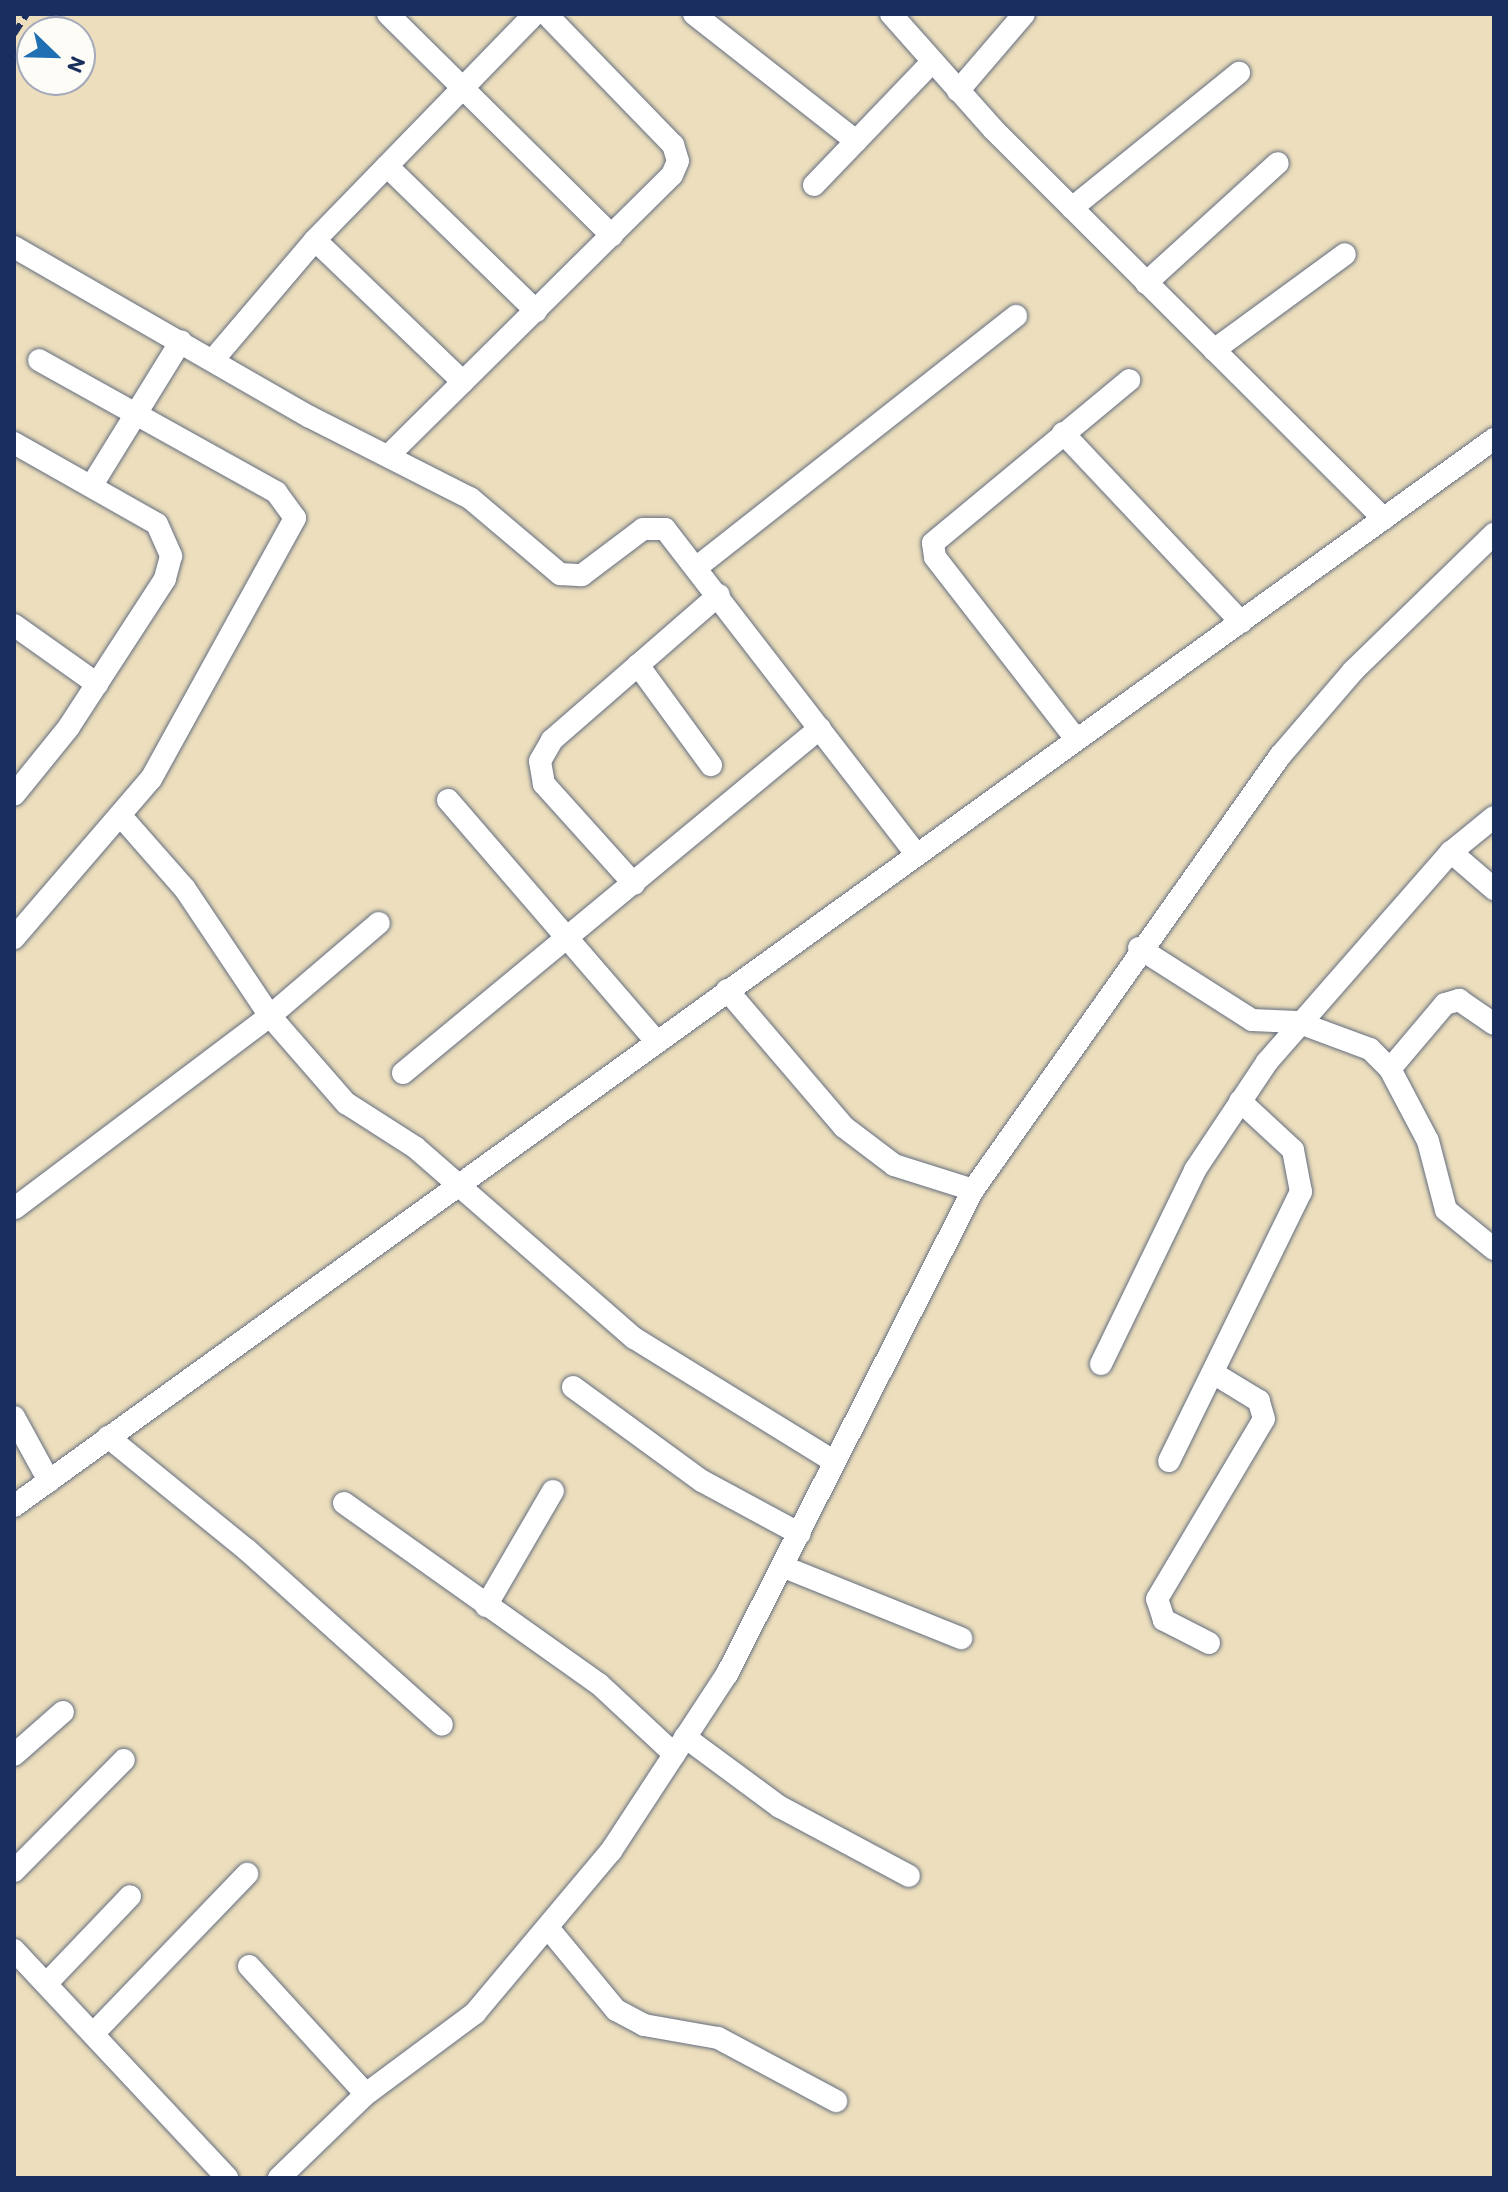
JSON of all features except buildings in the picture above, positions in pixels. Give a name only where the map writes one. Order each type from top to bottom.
[{"type":"street","points":[[388,14],[466,86],[612,236]]},
{"type":"street","points":[[213,360],[315,240],[535,14]]},
{"type":"street","points":[[389,455],[612,236],[678,161],[673,145],[546,14]]},
{"type":"street","points":[[694,14],[856,141]]},
{"type":"street","points":[[891,14],[931,63],[1072,208],[1384,519]]},
{"type":"street","points":[[958,91],[1024,14]]},
{"type":"street","points":[[814,185],[931,63]]},
{"type":"street","points":[[1072,208],[1239,73]]},
{"type":"street","points":[[1146,283],[1278,163]]},
{"type":"street","points":[[387,166],[536,311]]},
{"type":"street","points":[[315,240],[463,382]]},
{"type":"street","points":[[14,247],[491,512],[560,574],[582,575],[655,525],[697,567],[916,854]]},
{"type":"street","points":[[1214,350],[1345,254]]},
{"type":"street","points":[[697,567],[1016,316]]},
{"type":"street","points":[[92,485],[181,341]]},
{"type":"street","points":[[14,938],[120,815],[189,721],[295,518],[276,492],[39,360]]},
{"type":"street","points":[[1076,739],[933,550],[943,529],[1129,380]]},
{"type":"street","points":[[1063,433],[1241,622]]},
{"type":"street","points":[[14,1506],[1494,439]]},
{"type":"street","points":[[14,443],[157,524],[171,556],[165,579],[97,684],[14,795]]},
{"type":"street","points":[[279,2178],[366,2094],[475,2013],[549,1929],[679,1746],[784,1567],[833,1461],[973,1190],[1062,1073],[1139,948],[1280,756],[1353,671],[1494,534]]},
{"type":"street","points":[[634,884],[544,784],[540,761],[552,740],[719,595]]},
{"type":"street","points":[[14,625],[97,684]]},
{"type":"street","points":[[638,665],[711,765]]},
{"type":"street","points":[[403,1073],[820,728]]},
{"type":"street","points":[[448,800],[656,1041]]},
{"type":"street","points":[[120,815],[185,889],[270,1016],[346,1103],[460,1184],[634,1338],[833,1461]]},
{"type":"street","points":[[1101,1364],[1151,1251],[1240,1101],[1297,1022],[1407,909],[1451,852],[1494,817]]},
{"type":"street","points":[[1451,852],[1494,889]]},
{"type":"street","points":[[15,1208],[270,1016],[379,923]]},
{"type":"street","points":[[1139,948],[1252,1020],[1297,1022],[1370,1049],[1390,1069],[1428,1141],[1446,1210],[1494,1249]]},
{"type":"street","points":[[727,990],[844,1127],[894,1165],[973,1190]]},
{"type":"street","points":[[1390,1069],[1445,1004],[1459,1000],[1494,1024]]},
{"type":"street","points":[[1169,1461],[1301,1192],[1293,1150],[1240,1101]]},
{"type":"street","points":[[1209,1643],[1164,1620],[1157,1599],[1264,1419],[1259,1401],[1213,1373]]},
{"type":"street","points":[[573,1387],[702,1481],[800,1534]]},
{"type":"street","points":[[14,1417],[49,1481]]},
{"type":"street","points":[[108,1437],[442,1725]]},
{"type":"street","points":[[486,1606],[553,1491]]},
{"type":"street","points":[[344,1503],[599,1684],[679,1746],[780,1807],[909,1876]]},
{"type":"street","points":[[784,1567],[961,1638]]},
{"type":"street","points":[[14,1755],[63,1712]]},
{"type":"street","points":[[14,1871],[124,1760]]},
{"type":"street","points":[[94,2033],[247,1874]]},
{"type":"street","points":[[47,1983],[130,1896]]},
{"type":"street","points":[[549,1929],[616,2010],[644,2025],[718,2038],[836,2101]]},
{"type":"street","points":[[14,1950],[227,2178]]},
{"type":"street","points":[[249,1966],[366,2094]]},
{"type":"railway","points":[[14,34],[27,14]]}]
